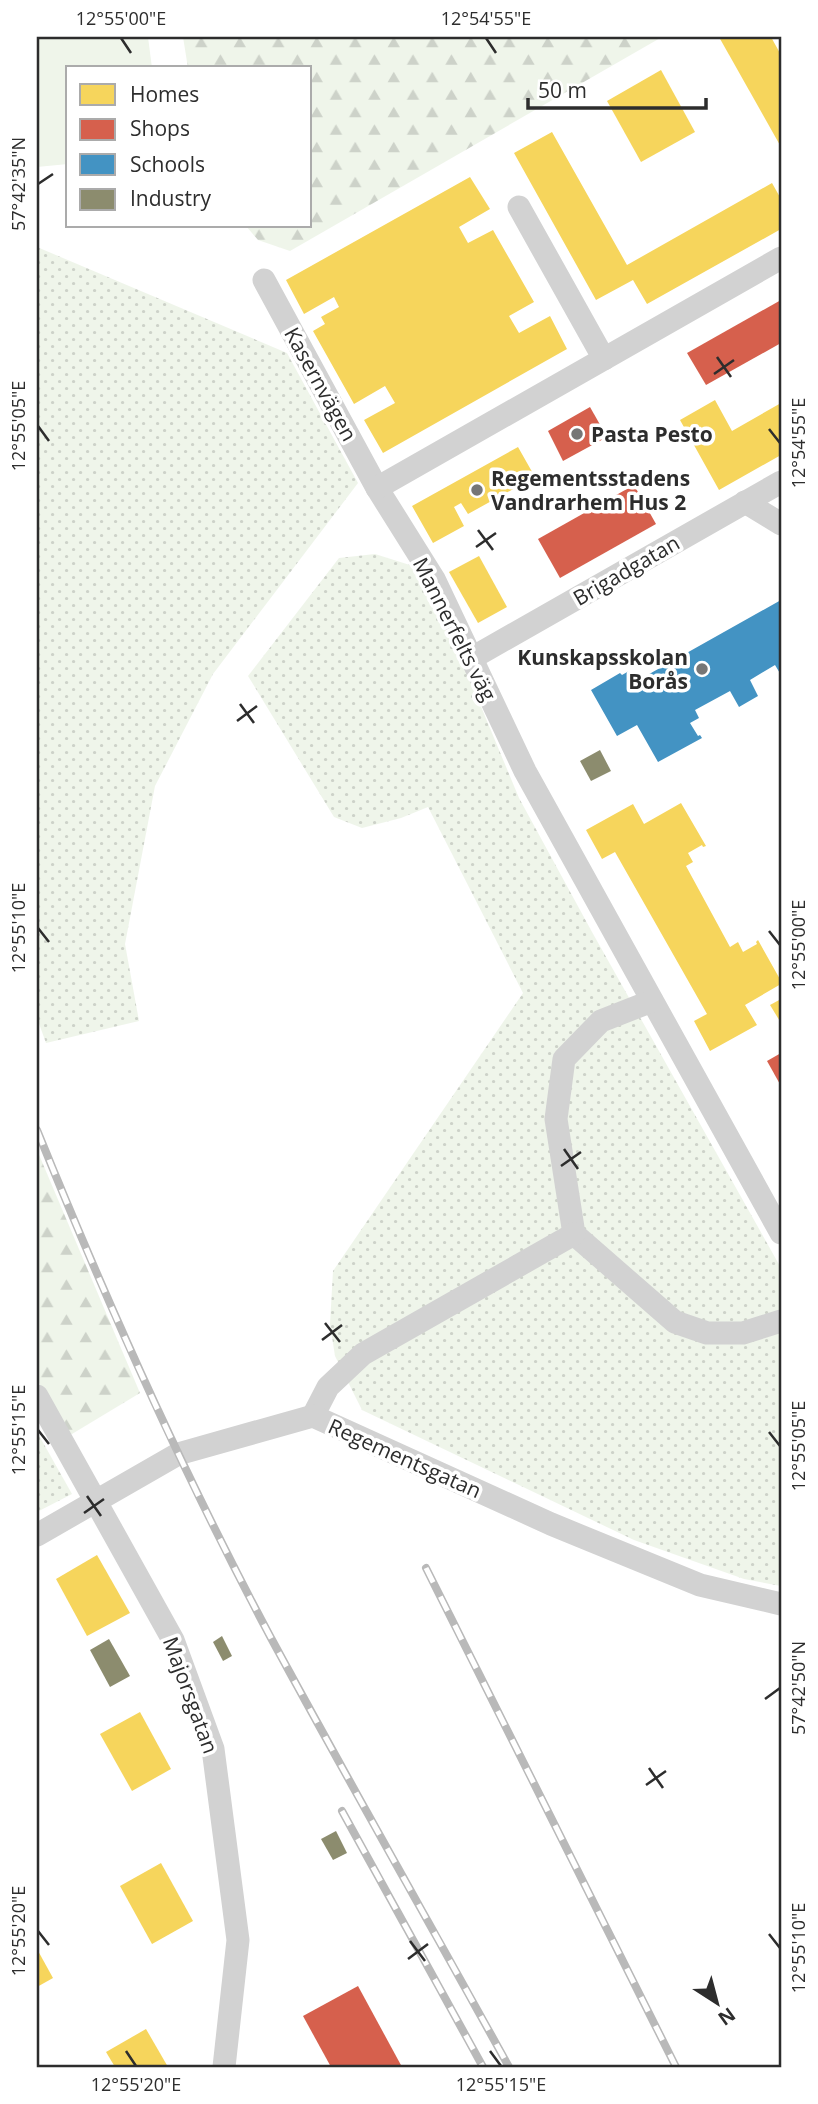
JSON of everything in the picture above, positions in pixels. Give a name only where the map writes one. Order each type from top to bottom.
[{"type":"street","points":[[519,207],[604,359]]},
{"type":"street","points":[[377,488],[781,258]]},
{"type":"street","name":"Kasernvägen","points":[[264,280],[377,488]]},
{"type":"street","name":"Brigadgatan","points":[[472,658],[781,482]]},
{"type":"street","name":"Mannerfelts väg","points":[[377,488],[434,579],[525,771],[781,1233]]},
{"type":"street","points":[[745,502],[781,524]]},
{"type":"street","points":[[652,1001],[601,1021],[564,1059],[556,1119],[574,1234],[675,1322],[707,1333],[743,1333],[781,1321]]},
{"type":"street","points":[[313,1416],[328,1387],[363,1354],[574,1234]]},
{"type":"street","name":"Majorsgatan","points":[[37,1396],[173,1640],[213,1749],[238,1940],[224,2067]]},
{"type":"street","name":"Regementsgatan","points":[[37,1535],[178,1454],[313,1416],[551,1524],[700,1585],[781,1604]]},
{"type":"green space","points":[[37,37],[148,37],[152,66],[66,66],[66,164],[37,167]]},
{"type":"green space","points":[[183,37],[662,37],[290,251],[258,240],[248,228],[312,228],[312,66],[188,66]]},
{"type":"green space","points":[[37,247],[287,353],[358,483],[213,674],[155,786],[125,944],[139,1021],[46,1043],[37,1018]]},
{"type":"green space","points":[[375,554],[413,566],[445,620],[519,798],[781,1268],[781,1586],[744,1579],[634,1540],[362,1410],[335,1356],[330,1324],[333,1271],[523,993],[428,807],[401,818],[362,828],[334,817],[248,676],[339,558]]},
{"type":"green space","points":[[37,1150],[140,1393],[67,1437],[37,1379]]},
{"type":"green space","points":[[37,1432],[72,1494],[37,1512]]},
{"type":"building: Homes","points":[[719,37],[771,37],[781,55],[781,147]]},
{"type":"building: Homes","points":[[661,70],[695,132],[641,162],[607,101]]},
{"type":"building: Homes","points":[[552,132],[627,265],[772,183],[781,199],[781,229],[647,304],[633,280],[596,300],[514,153]]},
{"type":"building: Homes","points":[[470,177],[490,209],[459,227],[468,243],[493,230],[534,302],[509,316],[519,333],[550,316],[567,349],[383,453],[364,420],[395,403],[385,386],[354,404],[313,331],[325,324],[321,317],[339,307],[334,297],[304,314],[286,280]]},
{"type":"building: Homes","points":[[715,400],[732,431],[781,403],[781,455],[719,490],[680,420]]},
{"type":"building: Homes","name":"Regementsstadens Vandrarhem Hus 2","points":[[518,447],[535,477],[468,514],[461,503],[454,507],[464,526],[433,543],[412,506]]},
{"type":"building: Homes","points":[[479,556],[507,607],[478,623],[449,572]]},
{"type":"building: Homes","points":[[681,803],[706,846],[702,845],[688,853],[693,862],[686,866],[730,947],[738,942],[743,952],[757,944],[758,940],[781,981],[781,984],[745,1005],[757,1025],[710,1051],[694,1021],[707,1014],[615,852],[602,859],[586,830],[633,804],[644,824]]},
{"type":"building: Homes","points":[[781,999],[781,1023],[770,1005]]},
{"type":"building: Homes","points":[[97,1555],[130,1613],[87,1636],[56,1579]]},
{"type":"building: Homes","points":[[140,1712],[171,1769],[132,1791],[100,1734]]},
{"type":"building: Homes","points":[[161,1863],[193,1921],[152,1944],[120,1886]]},
{"type":"building: Homes","points":[[37,1949],[53,1978],[37,1987]]},
{"type":"building: Homes","points":[[146,2029],[168,2067],[115,2067],[106,2052]]},
{"type":"building: Shops","points":[[781,300],[781,343],[706,385],[687,353]]},
{"type":"building: Shops","name":"Pasta Pesto","points":[[590,407],[607,437],[563,461],[548,431]]},
{"type":"building: Shops","points":[[634,485],[656,524],[560,578],[538,539]]},
{"type":"building: Shops","points":[[781,1053],[781,1086],[767,1061]]},
{"type":"building: Shops","points":[[358,1986],[402,2067],[331,2067],[303,2016]]},
{"type":"building: Schools","points":[[781,600],[781,675],[775,665],[750,680],[758,696],[739,707],[730,691],[695,710],[699,718],[690,723],[702,738],[658,762],[637,725],[617,736],[591,690],[620,673],[622,675],[629,671],[635,682]]},
{"type":"building: Industry","points":[[600,750],[611,771],[591,781],[580,761]]},
{"type":"building: Industry","points":[[222,1636],[232,1656],[223,1661],[213,1642]]},
{"type":"building: Industry","points":[[109,1639],[130,1676],[110,1687],[90,1650]]},
{"type":"building: Industry","points":[[336,1831],[347,1853],[333,1860],[321,1839]]},
{"type":"railway","points":[[37,1130],[147,1387],[207,1513],[271,1638],[509,2067]]},
{"type":"railway","points":[[426,1568],[676,2067]]},
{"type":"railway","points":[[342,1811],[483,2067]]},
{"type":"place","name":"Pasta Pesto","points":[[577,434]]},
{"type":"place","name":"Regementsstadens Vandrarhem Hus 2","points":[[477,490]]},
{"type":"place","name":"Kunskapsskolan Borås","points":[[702,669]]}]
